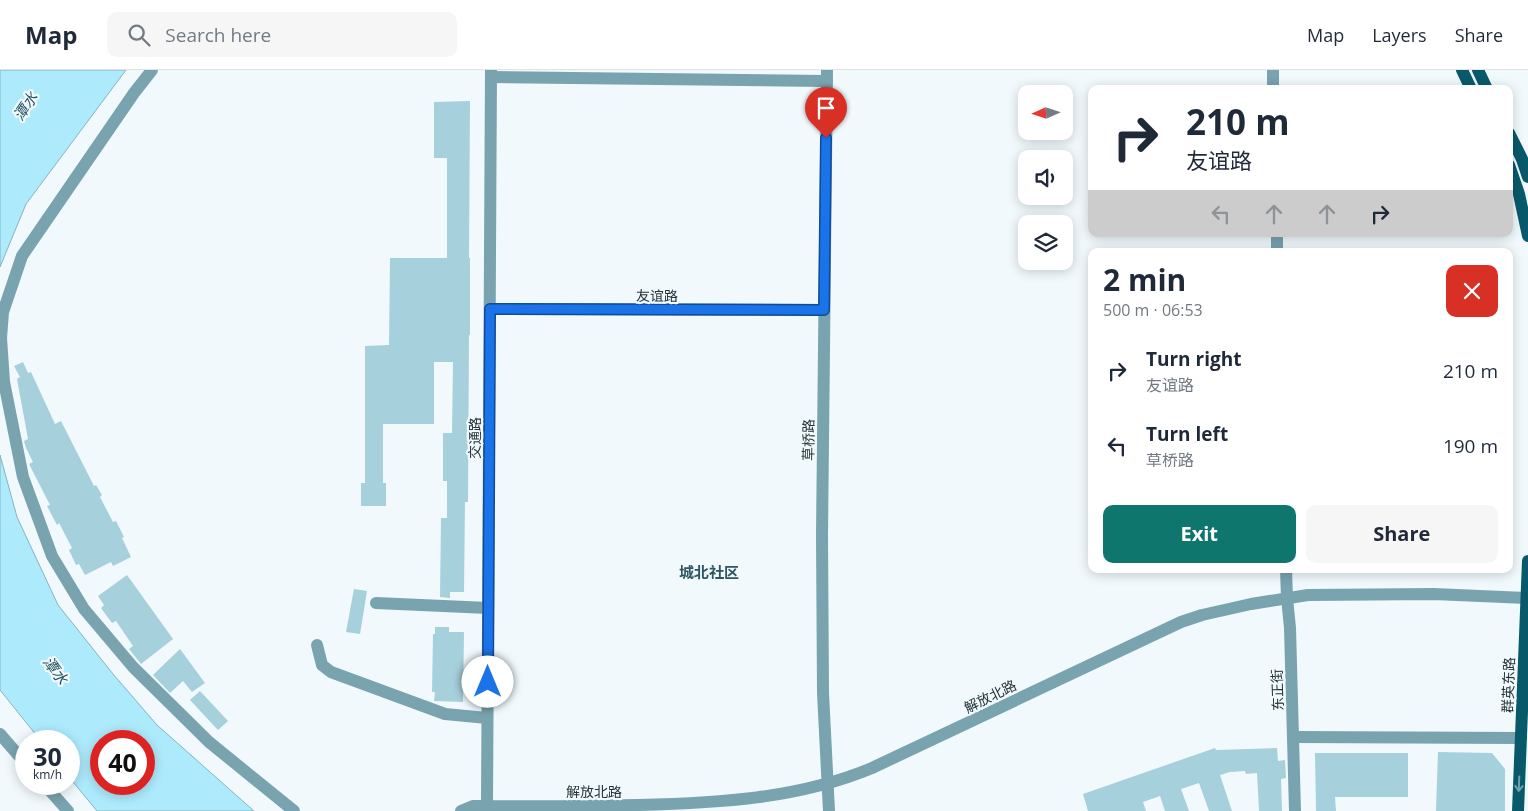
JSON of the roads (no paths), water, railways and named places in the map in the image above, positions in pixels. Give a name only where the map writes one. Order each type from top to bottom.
[{"type":"main road","points":[[1462,70],[1469,85]]},
{"type":"main road","points":[[1478,70],[1485,85]]},
{"type":"main road","points":[[1513,141],[1528,177]]},
{"type":"main road","points":[[1513,177],[1519,194],[1528,236]]},
{"type":"main road","name":"群英东路","points":[[1518,811],[1528,561]]},
{"type":"street","points":[[152,70],[134,93],[22,256],[3,312],[1,338],[4,382],[23,477],[52,556],[84,609],[133,667],[209,742],[294,811]]},
{"type":"street","points":[[1273,70],[1273,85]]},
{"type":"street","points":[[491,73],[827,75]]},
{"type":"street","name":"交通路","points":[[487,806],[491,73]]},
{"type":"street","name":"草桥路","points":[[827,75],[822,525],[823,692],[829,811]]},
{"type":"street","name":"友谊路","points":[[490,309],[824,310]]},
{"type":"street","name":"东正街","points":[[1286,573],[1286,598],[1290,628],[1295,811]]},
{"type":"street","name":"解放北路","points":[[461,811],[473,806],[604,806],[707,803],[776,795],[828,784],[872,768],[1180,622],[1202,615],[1286,598],[1308,595],[1434,594],[1527,598]]},
{"type":"street","points":[[376,603],[488,608]]},
{"type":"street","points":[[317,645],[322,665],[331,672],[445,714],[487,718]]},
{"type":"street","points":[[0,734],[15,751]]},
{"type":"street","points":[[1294,737],[1521,738]]},
{"type":"street","points":[[54,795],[68,811]]},
{"type":"water","name":"潭水","points":[[0,70],[126,70],[26,204],[0,267]]},
{"type":"water","name":"潭水","points":[[0,455],[17,517],[58,605],[157,725],[254,811],[97,811],[80,790],[80,730],[32,730],[0,690]]},
{"type":"district","name":"城北社区","points":[[709,572]]}]
